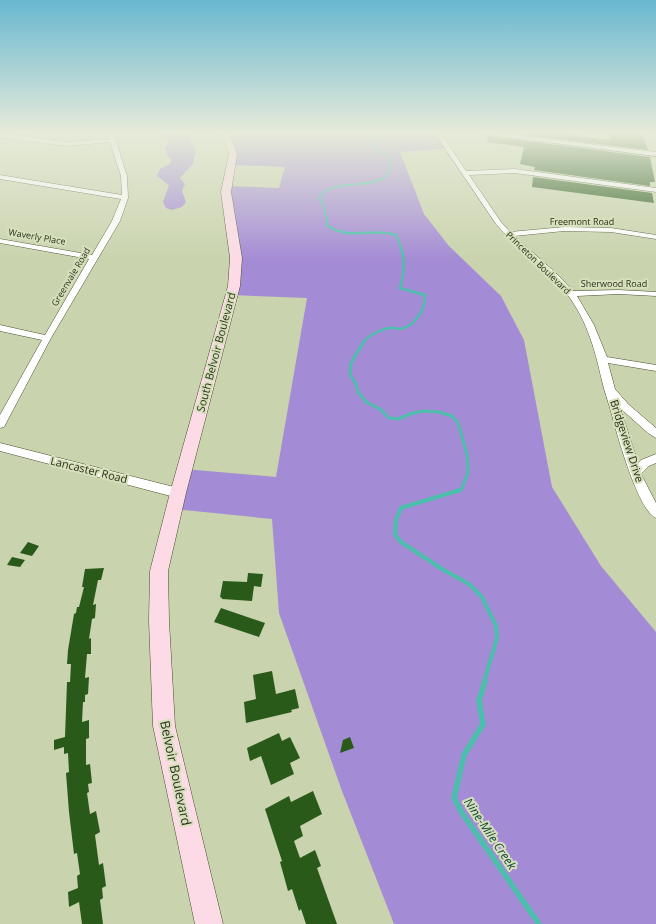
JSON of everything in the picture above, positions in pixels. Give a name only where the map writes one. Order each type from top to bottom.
[{"type":"street","name":"Greenvale Road","points":[[0,424],[46,338],[116,221],[125,198],[124,175]]},
{"type":"street","name":"South Belvoir Boulevard","points":[[159,571],[178,492],[234,286],[236,258],[226,192],[229,175]]},
{"type":"street","name":"Princeton Boulevard","points":[[465,175],[487,208],[508,234],[572,294],[591,326],[610,390]]},
{"type":"street","points":[[546,175],[656,190]]},
{"type":"street","points":[[0,177],[125,198]]},
{"type":"street","name":"Freemont Road","points":[[508,234],[564,229],[611,230],[656,236]]},
{"type":"street","name":"Waverly Place","points":[[0,241],[94,258]]},
{"type":"street","name":"Sherwood Road","points":[[572,294],[620,292],[656,294]]},
{"type":"street","points":[[0,328],[46,338]]},
{"type":"street","points":[[602,359],[656,368]]},
{"type":"street","points":[[610,390],[656,434]]},
{"type":"street","name":"Bridgeview Drive","points":[[610,390],[642,489],[656,514]]},
{"type":"street","name":"Lancaster Road","points":[[0,447],[178,492]]},
{"type":"street","points":[[636,472],[645,463],[656,458]]},
{"type":"street","name":"Belvoir Boulevard","points":[[159,571],[159,621],[164,726],[209,924]]},
{"type":"shaded area","points":[[183,175],[180,178],[185,184],[182,191],[186,202],[182,207],[172,210],[166,208],[163,202],[169,185],[157,176]]},
{"type":"shaded area","points":[[283,175],[409,175],[424,214],[449,246],[501,296],[524,340],[552,487],[601,566],[656,632],[656,924],[394,924],[342,791],[279,613],[272,519],[174,509],[184,469],[276,477],[307,298],[231,295],[234,286],[227,186],[279,188]]},
{"type":"building","points":[[571,175],[654,175],[655,182],[650,182],[650,186]]},
{"type":"building","points":[[533,177],[652,193],[654,203],[532,187]]},
{"type":"building","points":[[28,542],[39,546],[32,556],[20,553]]},
{"type":"building","points":[[12,557],[25,560],[20,567],[7,565]]},
{"type":"building","points":[[104,568],[101,580],[98,580],[93,605],[96,604],[95,618],[92,619],[89,639],[91,638],[91,654],[87,654],[85,678],[89,677],[88,694],[85,695],[85,702],[83,702],[82,722],[89,720],[89,738],[86,739],[86,765],[90,764],[92,783],[88,784],[89,792],[87,793],[90,814],[96,811],[100,832],[95,835],[99,865],[103,863],[106,886],[102,888],[103,898],[100,900],[103,924],[82,924],[79,902],[69,907],[68,892],[78,888],[77,876],[80,874],[77,853],[74,854],[69,812],[66,773],[69,772],[68,753],[64,754],[64,747],[54,750],[54,740],[65,737],[67,682],[70,682],[71,664],[67,664],[68,650],[74,614],[76,613],[77,607],[79,607],[84,587],[82,587],[85,569]]},
{"type":"building","points":[[248,573],[263,574],[261,587],[254,586],[252,601],[222,599],[220,597],[223,581],[247,582]]},
{"type":"building","points":[[221,608],[265,623],[259,637],[214,622]]},
{"type":"building","points":[[272,671],[276,694],[295,689],[299,708],[291,710],[292,712],[246,723],[244,702],[256,699],[253,675]]},
{"type":"building","points":[[279,733],[282,741],[290,737],[300,758],[290,763],[294,774],[271,785],[261,756],[250,761],[247,748]]},
{"type":"building","points":[[350,737],[354,748],[340,753],[343,740]]},
{"type":"building","points":[[313,791],[322,814],[300,826],[303,836],[294,841],[300,858],[315,850],[321,866],[317,868],[337,924],[306,924],[301,909],[299,911],[292,889],[288,891],[280,862],[282,861],[265,809],[289,796],[291,802]]},
{"type":"waterway","name":"Nine-Mile Creek","points":[[328,225],[323,203],[319,199],[326,191],[343,185],[362,184],[380,180],[386,175]]},
{"type":"waterway","name":"Nine-Mile Creek","points":[[327,224],[328,226],[345,233],[379,232],[396,235],[404,261],[400,288],[425,295],[422,310],[413,323],[402,329],[388,328],[382,330],[371,335],[364,342]]},
{"type":"waterway","name":"Nine-Mile Creek","points":[[364,341],[351,363],[350,374],[356,384],[358,392],[366,402],[380,409],[389,418],[398,419],[413,413],[424,411],[439,412],[452,416],[458,423],[467,454],[468,473],[461,490],[458,491]]},
{"type":"waterway","name":"Nine-Mile Creek","points":[[460,490],[401,508],[396,520],[395,535],[401,542],[442,569],[469,584],[482,597],[496,626],[497,638],[484,682]]},
{"type":"waterway","name":"Nine-Mile Creek","points":[[485,681],[479,701],[483,724],[464,755],[454,798],[462,813],[539,924]]}]
